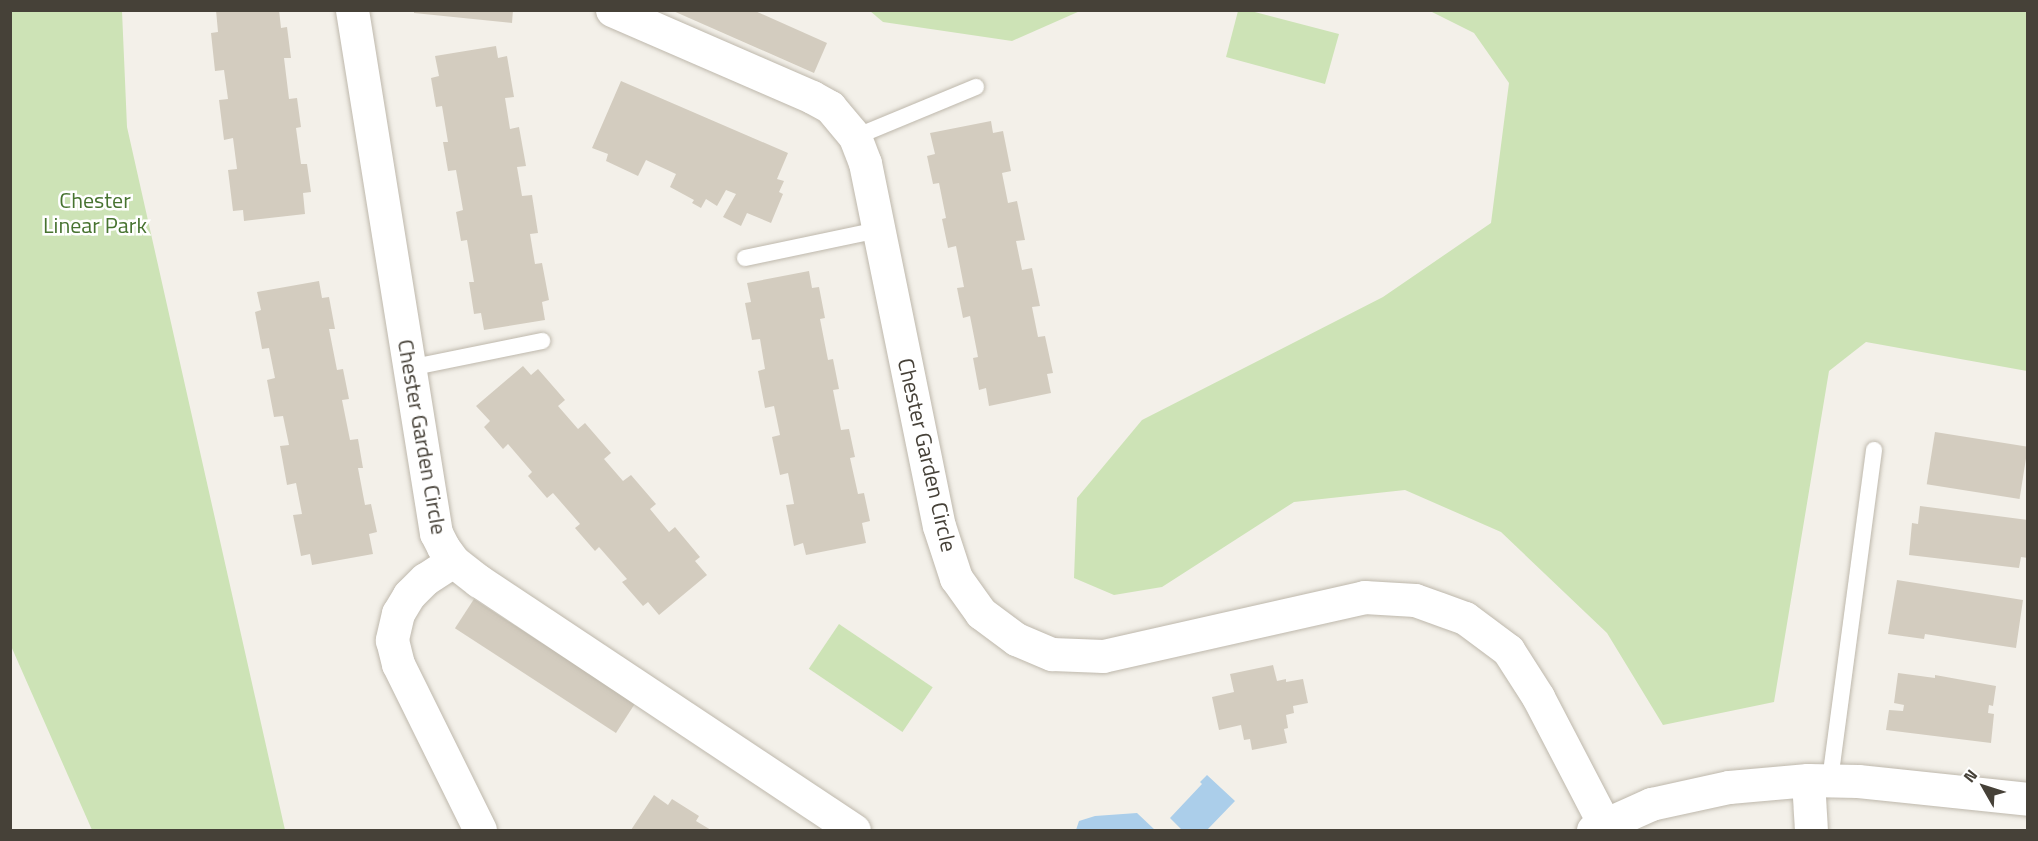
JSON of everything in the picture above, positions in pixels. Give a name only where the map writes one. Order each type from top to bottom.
[{"type":"street","name":"Chester Garden Circle","points":[[352,10],[436,533],[453,561],[719,743],[854,831]]},
{"type":"street","name":"Chester Garden Circle","points":[[612,10],[812,97],[830,107],[855,137],[865,163],[939,526],[956,578],[981,613],[1016,639],[1052,654],[1103,656],[1364,597],[1415,600],[1465,618],[1508,650],[1538,697],[1598,827]]},
{"type":"street","points":[[453,561],[425,579],[409,595],[398,613],[392,640],[398,664],[480,831]]},
{"type":"street","points":[[1811,831],[1819,780]]},
{"type":"street","points":[[1598,827],[1662,801],[1730,787],[1819,780],[2028,799]]},
{"type":"lane","points":[[855,137],[976,87]]},
{"type":"lane","points":[[745,258],[878,230]]},
{"type":"lane","points":[[409,368],[542,341]]},
{"type":"lane","points":[[1819,780],[1874,450]]},
{"type":"green space","name":"Chester Linear Park","points":[[10,11],[122,11],[127,127],[285,830],[92,830],[11,646]]},
{"type":"green space","points":[[870,11],[1080,11],[1012,41],[883,22]]},
{"type":"green space","points":[[1238,11],[1251,11],[1339,34],[1325,84],[1226,57]]},
{"type":"green space","points":[[1430,11],[2027,11],[2027,371],[1866,342],[1829,371],[1774,702],[1663,725],[1607,633],[1501,532],[1405,490],[1294,502],[1162,587],[1114,595],[1074,578],[1077,498],[1142,420],[1383,297],[1491,223],[1509,83],[1474,33]]},
{"type":"green space","points":[[839,624],[933,687],[902,732],[809,669]]},
{"type":"water","points":[[1207,775],[1235,801],[1207,830],[1182,830],[1170,818],[1202,784],[1200,782]]},
{"type":"water","points":[[1137,813],[1155,830],[1076,830],[1079,821],[1095,816]]},
{"type":"building","points":[[216,10],[279,10],[281,28],[287,27],[291,58],[284,58],[289,99],[297,98],[301,127],[296,128],[301,164],[307,164],[311,192],[303,193],[305,214],[244,221],[243,210],[233,211],[228,170],[237,169],[233,138],[224,140],[219,100],[228,99],[224,70],[215,71],[211,33],[218,32]]},
{"type":"building","points":[[414,10],[513,10],[512,23],[414,13]]},
{"type":"building","points":[[671,10],[753,10],[827,43],[814,73]]},
{"type":"building","points":[[496,46],[498,58],[507,56],[514,97],[505,98],[510,129],[519,127],[526,166],[517,167],[522,196],[532,195],[538,233],[530,234],[535,264],[542,263],[549,300],[542,302],[545,320],[484,330],[481,313],[474,314],[469,282],[474,282],[467,240],[461,241],[456,212],[463,210],[456,170],[448,171],[443,142],[448,142],[442,106],[436,107],[431,78],[439,76],[435,56]]},
{"type":"building","points":[[621,81],[788,153],[777,179],[784,181],[779,192],[783,194],[771,223],[747,213],[741,226],[723,217],[736,194],[726,190],[717,206],[706,199],[701,208],[692,203],[694,200],[670,187],[676,174],[646,160],[638,176],[606,161],[608,154],[592,148]]},
{"type":"building","points":[[991,121],[993,133],[1003,131],[1011,171],[1002,173],[1008,203],[1017,201],[1025,240],[1016,241],[1022,270],[1032,268],[1040,306],[1032,307],[1038,337],[1045,336],[1053,373],[1047,374],[1051,393],[989,406],[986,388],[979,390],[973,358],[978,357],[970,316],[963,318],[957,288],[964,287],[956,246],[948,248],[942,219],[946,218],[939,183],[933,184],[927,156],[935,154],[930,133]]},
{"type":"building","points":[[809,271],[812,288],[819,287],[825,318],[820,319],[828,360],[833,359],[839,389],[833,390],[841,430],[849,429],[855,457],[850,458],[858,494],[864,493],[870,521],[862,523],[866,543],[806,555],[803,543],[794,546],[786,505],[794,504],[788,473],[780,475],[772,437],[780,435],[774,406],[765,408],[758,371],[765,369],[760,339],[752,340],[745,303],[751,302],[747,283]]},
{"type":"building","points":[[319,281],[322,298],[329,297],[335,329],[329,329],[337,370],[343,369],[349,399],[342,400],[350,440],[358,439],[363,468],[358,468],[365,505],[371,504],[377,532],[369,534],[373,554],[312,565],[310,554],[301,556],[293,515],[302,514],[296,483],[287,485],[280,446],[289,445],[283,416],[274,417],[267,380],[275,378],[269,348],[262,349],[255,312],[261,310],[257,292]]},
{"type":"building","points":[[523,366],[531,375],[538,369],[565,400],[558,406],[578,429],[585,423],[611,453],[604,459],[623,481],[631,475],[656,504],[650,509],[669,532],[675,527],[700,557],[695,561],[707,575],[659,615],[648,602],[643,606],[622,582],[627,579],[599,547],[595,551],[575,528],[580,524],[553,493],[547,498],[528,476],[532,472],[508,444],[503,449],[484,427],[490,421],[476,406]]},
{"type":"building","points":[[1935,432],[2028,447],[2020,499],[1927,484]]},
{"type":"building","points":[[1920,506],[2028,520],[2028,558],[2021,557],[2019,568],[1909,555],[1912,523],[1918,524]]},
{"type":"building","points":[[1897,580],[2023,600],[2016,648],[1925,634],[1924,639],[1888,634]]},
{"type":"building","points":[[474,599],[635,704],[616,733],[455,628]]},
{"type":"building","points":[[1273,665],[1277,681],[1303,679],[1308,703],[1293,706],[1294,713],[1286,715],[1288,728],[1284,729],[1287,743],[1252,750],[1250,739],[1244,740],[1241,725],[1219,730],[1212,697],[1234,692],[1230,674]]},
{"type":"building","points":[[1898,673],[1935,678],[1935,675],[1996,686],[1993,706],[1989,705],[1988,713],[1994,714],[1991,743],[1886,730],[1889,710],[1903,711],[1904,705],[1894,703]]},
{"type":"building","points":[[654,795],[668,805],[672,799],[699,816],[696,821],[711,830],[631,830]]}]
